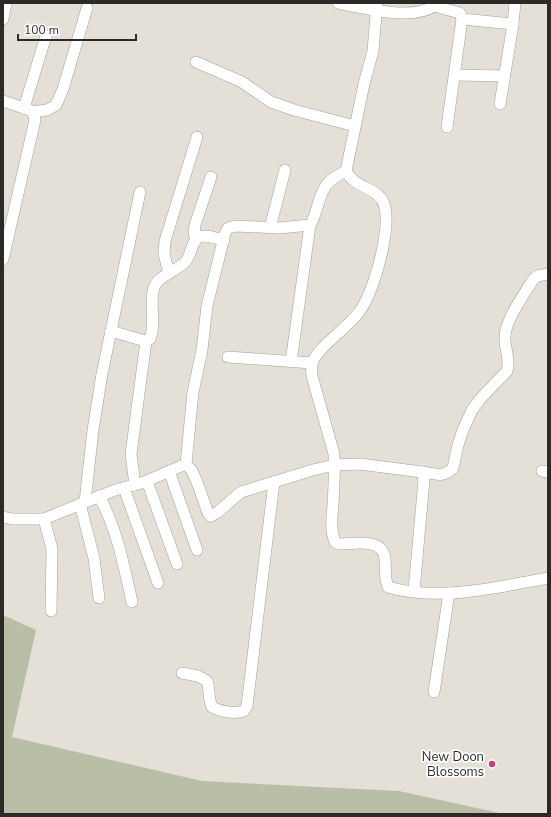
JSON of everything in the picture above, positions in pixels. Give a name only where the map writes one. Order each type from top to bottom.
[{"type":"street","points":[[3,19],[6,3]]},
{"type":"street","points":[[338,3],[377,6],[411,13],[428,10],[434,4],[460,13],[462,19],[447,127]]},
{"type":"street","points":[[500,104],[515,3]]},
{"type":"street","points":[[377,6],[372,51],[346,170],[350,177],[359,185],[380,196],[383,202],[385,214],[384,246],[367,299],[360,312],[320,351],[312,363],[312,376],[330,438],[334,465],[332,526],[335,542],[339,544],[375,544],[384,552],[385,580],[388,587],[397,590],[449,592],[474,591],[548,578]]},
{"type":"street","points":[[3,101],[28,110],[46,110],[56,105],[63,90],[87,8]]},
{"type":"street","points":[[462,19],[513,24]]},
{"type":"street","points":[[28,110],[46,36]]},
{"type":"street","points":[[196,62],[242,82],[271,102],[294,110],[355,126]]},
{"type":"street","points":[[455,75],[504,76]]},
{"type":"street","points":[[3,259],[33,127],[34,117],[28,110]]},
{"type":"street","points":[[169,273],[164,254],[165,241],[197,137]]},
{"type":"street","points":[[270,228],[285,170]]},
{"type":"street","points":[[291,362],[310,225],[326,185],[333,178],[346,170]]},
{"type":"street","points":[[196,240],[194,225],[211,177]]},
{"type":"street","points":[[99,598],[94,558],[82,503],[102,374],[140,192]]},
{"type":"street","points":[[310,225],[270,228],[236,226],[228,228],[225,233],[207,306],[202,345],[193,392],[186,464],[192,472],[208,513],[211,516],[218,512],[241,492],[334,465],[360,464],[440,475],[445,474],[454,468],[461,435],[472,410],[481,398],[507,371],[509,366],[505,334],[509,321],[532,280],[537,276],[548,274]]},
{"type":"street","points":[[135,485],[131,454],[146,341],[150,339],[152,334],[151,304],[153,289],[157,282],[187,260],[196,240],[200,237],[204,236],[224,240]]},
{"type":"street","points":[[111,330],[146,341]]},
{"type":"street","points":[[228,357],[312,363]]},
{"type":"street","points":[[3,517],[12,519],[44,519],[99,496],[147,481],[186,464]]},
{"type":"street","points":[[169,471],[197,550]]},
{"type":"street","points":[[414,591],[424,480],[422,472]]},
{"type":"street","points":[[147,481],[176,564]]},
{"type":"street","points":[[182,673],[198,676],[207,681],[209,684],[210,703],[212,707],[224,711],[244,711],[248,698],[274,482]]},
{"type":"street","points":[[124,488],[158,583]]},
{"type":"street","points":[[99,496],[117,539],[132,602]]},
{"type":"street","points":[[44,519],[52,549],[51,611]]},
{"type":"street","points":[[434,692],[449,592]]},
{"type":"green space","points":[[3,615],[36,630],[12,737],[202,781],[399,791],[504,814],[3,814]]},
{"type":"place","name":"New Doon Blossoms","points":[[492,764]]}]
